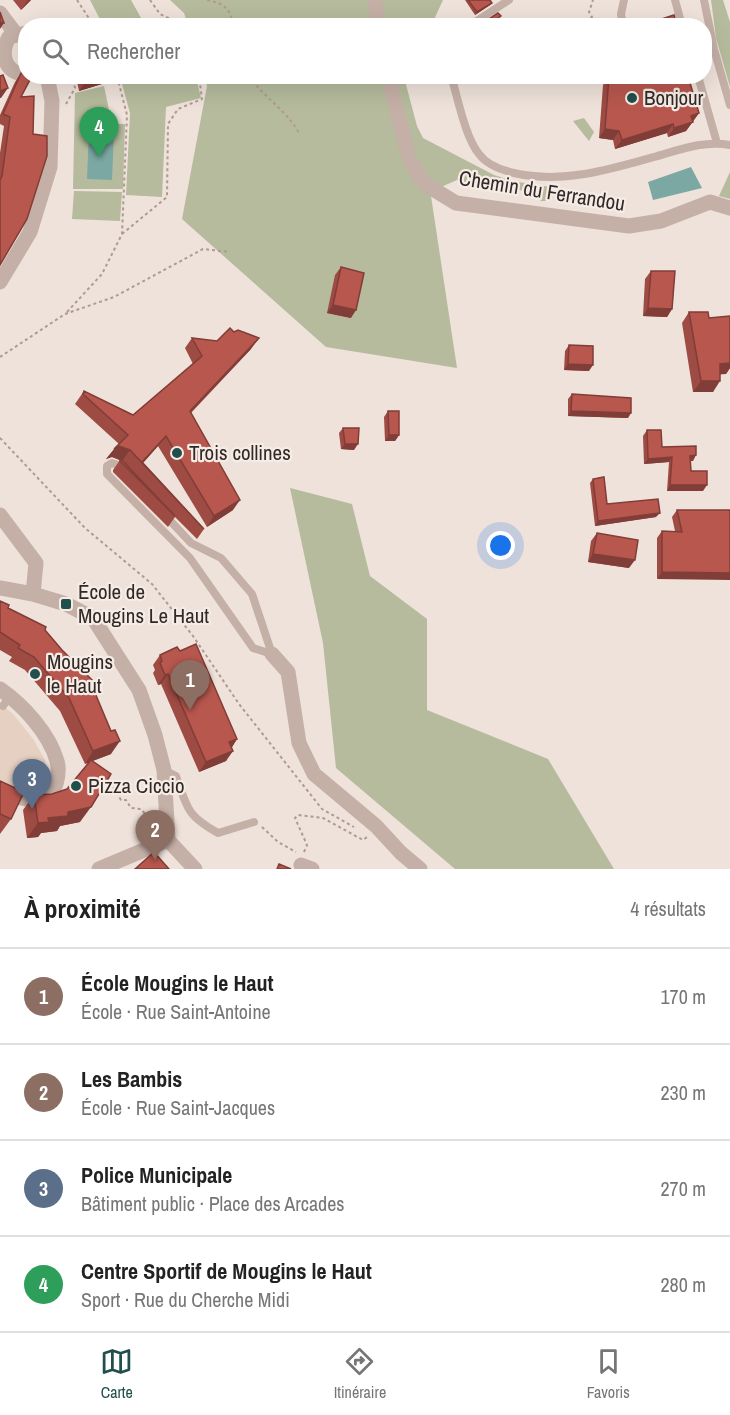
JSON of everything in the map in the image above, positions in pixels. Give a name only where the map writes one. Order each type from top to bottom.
[{"type":"street","points":[[375,0],[377,18]]},
{"type":"street","points":[[0,13],[18,31]]},
{"type":"street","points":[[18,35],[2,48],[3,62],[12,71],[18,72]]},
{"type":"street","points":[[0,282],[30,232],[50,167],[52,108],[48,84]]},
{"type":"street","name":"Chemin du Ferrandou","points":[[390,84],[409,158],[428,186],[456,203],[629,226],[661,220],[710,202],[730,208]]},
{"type":"street","points":[[0,515],[36,563],[33,594]]},
{"type":"street","points":[[0,588],[33,594],[66,604],[93,618],[139,690],[155,735],[164,770],[168,840],[195,869]]},
{"type":"street","points":[[272,654],[288,672],[299,743],[314,774],[376,826],[401,853],[420,869]]},
{"type":"street","points":[[0,791],[34,801],[45,798],[55,786],[58,774],[57,761],[46,738],[30,716],[4,697]]},
{"type":"street","points":[[99,869],[168,840]]},
{"type":"lane","points":[[481,18],[509,0]]},
{"type":"lane","points":[[622,18],[624,0]]},
{"type":"lane","points":[[675,0],[680,18]]},
{"type":"lane","points":[[704,0],[708,18]]},
{"type":"lane","points":[[712,39],[730,105]]},
{"type":"lane","points":[[454,84],[476,152],[493,166],[510,172],[543,176],[582,174],[618,168],[701,144],[730,145]]},
{"type":"lane","points":[[700,84],[717,143]]},
{"type":"lane","points":[[112,463],[118,465],[191,543],[221,558],[252,594],[272,654],[253,648],[190,558],[107,474],[107,466],[112,463]]},
{"type":"lane","points":[[164,770],[176,776],[190,815],[202,825],[218,833],[254,822]]},
{"type":"path","points":[[77,0],[89,18]]},
{"type":"path","points":[[150,0],[160,14],[168,18]]},
{"type":"path","points":[[207,0],[225,6],[232,18]]},
{"type":"path","points":[[590,18],[589,12],[593,0]]},
{"type":"path","points":[[52,108],[64,107],[75,88],[74,84]]},
{"type":"path","points":[[119,84],[127,116],[122,234]]},
{"type":"path","points":[[0,357],[65,314],[102,274],[122,234],[167,197],[168,124],[178,109],[202,99],[200,84]]},
{"type":"path","points":[[254,84],[262,95],[292,119],[300,135]]},
{"type":"path","points":[[65,314],[114,297],[202,249],[230,252]]},
{"type":"path","points":[[0,438],[85,528],[152,584],[193,636],[239,704],[322,809],[360,831],[376,826]]},
{"type":"path","points":[[106,775],[121,800],[126,800],[131,808],[141,809],[153,825],[165,815]]},
{"type":"path","points":[[254,822],[278,842],[298,854],[304,852],[307,844],[297,825],[295,818],[298,815],[323,818],[363,840],[371,835],[376,826]]},
{"type":"green space","points":[[90,0],[131,0],[141,18],[99,18]]},
{"type":"green space","points":[[170,0],[443,0],[435,18],[186,18],[184,13]]},
{"type":"green space","points":[[711,0],[723,0],[730,22],[730,87],[716,38]]},
{"type":"green space","points":[[122,84],[198,84],[201,98],[166,107],[162,197],[126,195],[130,113]]},
{"type":"green space","points":[[206,84],[406,84],[417,126],[423,138],[494,175],[512,181],[550,187],[549,201],[541,201],[533,191],[485,188],[457,180],[441,187],[431,196],[457,368],[326,347],[182,219]]},
{"type":"green space","points":[[104,86],[112,124],[125,124],[123,189],[73,189],[75,93]]},
{"type":"green space","points":[[584,118],[594,132],[589,141],[573,121]]},
{"type":"green space","points":[[730,172],[730,199],[719,196]]},
{"type":"green space","points":[[74,191],[122,192],[120,221],[72,219]]},
{"type":"green space","points":[[290,488],[352,504],[370,576],[427,619],[427,710],[548,759],[614,869],[455,869],[336,768],[323,643]]},
{"type":"shaded area","points":[[0,704],[13,714],[33,739],[45,760],[47,774],[39,788],[31,791],[19,790],[0,781]]},
{"type":"water","points":[[89,130],[114,131],[112,180],[87,179]]},
{"type":"water","points":[[691,167],[702,188],[653,200],[648,182]]},
{"type":"building","points":[[468,0],[490,0],[492,3],[477,12]]},
{"type":"building","points":[[498,13],[501,16],[498,18],[490,18]]},
{"type":"building","points":[[3,75],[8,88],[0,91],[0,76]]},
{"type":"building","points":[[18,80],[18,84],[28,84],[21,97],[34,96],[33,134],[47,136],[47,156],[27,219],[0,265],[0,180],[10,117],[3,114]]},
{"type":"building","points":[[608,84],[690,84],[699,113],[691,116],[693,122],[674,128],[673,124],[622,140],[619,131],[605,129]]},
{"type":"building","points":[[341,267],[364,273],[356,310],[333,305]]},
{"type":"building","points":[[651,271],[675,271],[672,309],[648,308]]},
{"type":"building","points":[[689,312],[708,312],[709,318],[730,316],[730,363],[720,364],[720,381],[701,381]]},
{"type":"building","points":[[230,328],[234,332],[238,330],[259,338],[190,411],[240,500],[214,516],[166,436],[142,462],[204,529],[130,450],[119,446],[114,449],[128,435],[83,394],[84,391],[133,415],[202,356],[192,338],[217,341]]},
{"type":"building","points":[[569,345],[593,346],[593,365],[568,364]]},
{"type":"building","points":[[572,394],[631,398],[631,413],[571,411]]},
{"type":"building","points":[[388,411],[399,411],[399,435],[389,435]]},
{"type":"building","points":[[343,428],[359,428],[358,444],[345,444]]},
{"type":"building","points":[[647,430],[661,430],[662,447],[696,446],[696,455],[690,456],[691,471],[707,471],[707,485],[670,485],[672,457],[648,459]]},
{"type":"building","points":[[122,460],[175,516],[120,461]]},
{"type":"building","points":[[604,477],[607,504],[658,499],[660,513],[598,521],[593,479]]},
{"type":"building","points":[[677,510],[730,510],[730,573],[662,572],[662,531],[682,532]]},
{"type":"building","points":[[597,533],[638,540],[635,560],[593,554]]},
{"type":"building","points":[[0,601],[9,605],[8,608],[46,627],[45,630],[62,650],[93,681],[88,685],[95,693],[111,731],[115,730],[120,741],[93,751],[69,698],[34,657],[18,648],[20,645],[0,632]]},
{"type":"building","points":[[196,644],[237,739],[229,742],[233,751],[206,762],[168,674],[165,675],[160,663],[162,661],[160,655],[177,647],[180,651]]},
{"type":"building","points":[[91,760],[111,774],[91,807],[68,812],[68,816],[48,818],[49,822],[38,823],[34,795],[52,794],[67,789]]},
{"type":"building","points":[[0,781],[24,792],[11,819],[0,814]]},
{"type":"building","points":[[154,852],[169,869],[135,869]]},
{"type":"building","points":[[279,864],[291,869],[277,869]]},
{"type":"place","name":"Bonjour","points":[[632,98]]},
{"type":"place","name":"Centre Sportif de Mougins le Haut","points":[[99,157]]},
{"type":"place","name":"Trois collines","points":[[177,453]]},
{"type":"place","name":"École de Mougins Le Haut","points":[[66,604]]},
{"type":"place","name":"Mougins le Haut","points":[[35,674]]},
{"type":"place","name":"École Mougins le Haut","points":[[190,710]]},
{"type":"place","name":"Pizza Ciccio","points":[[76,786]]},
{"type":"place","name":"Police Municipale","points":[[32,809]]},
{"type":"place","name":"Les Bambis","points":[[155,860]]}]
